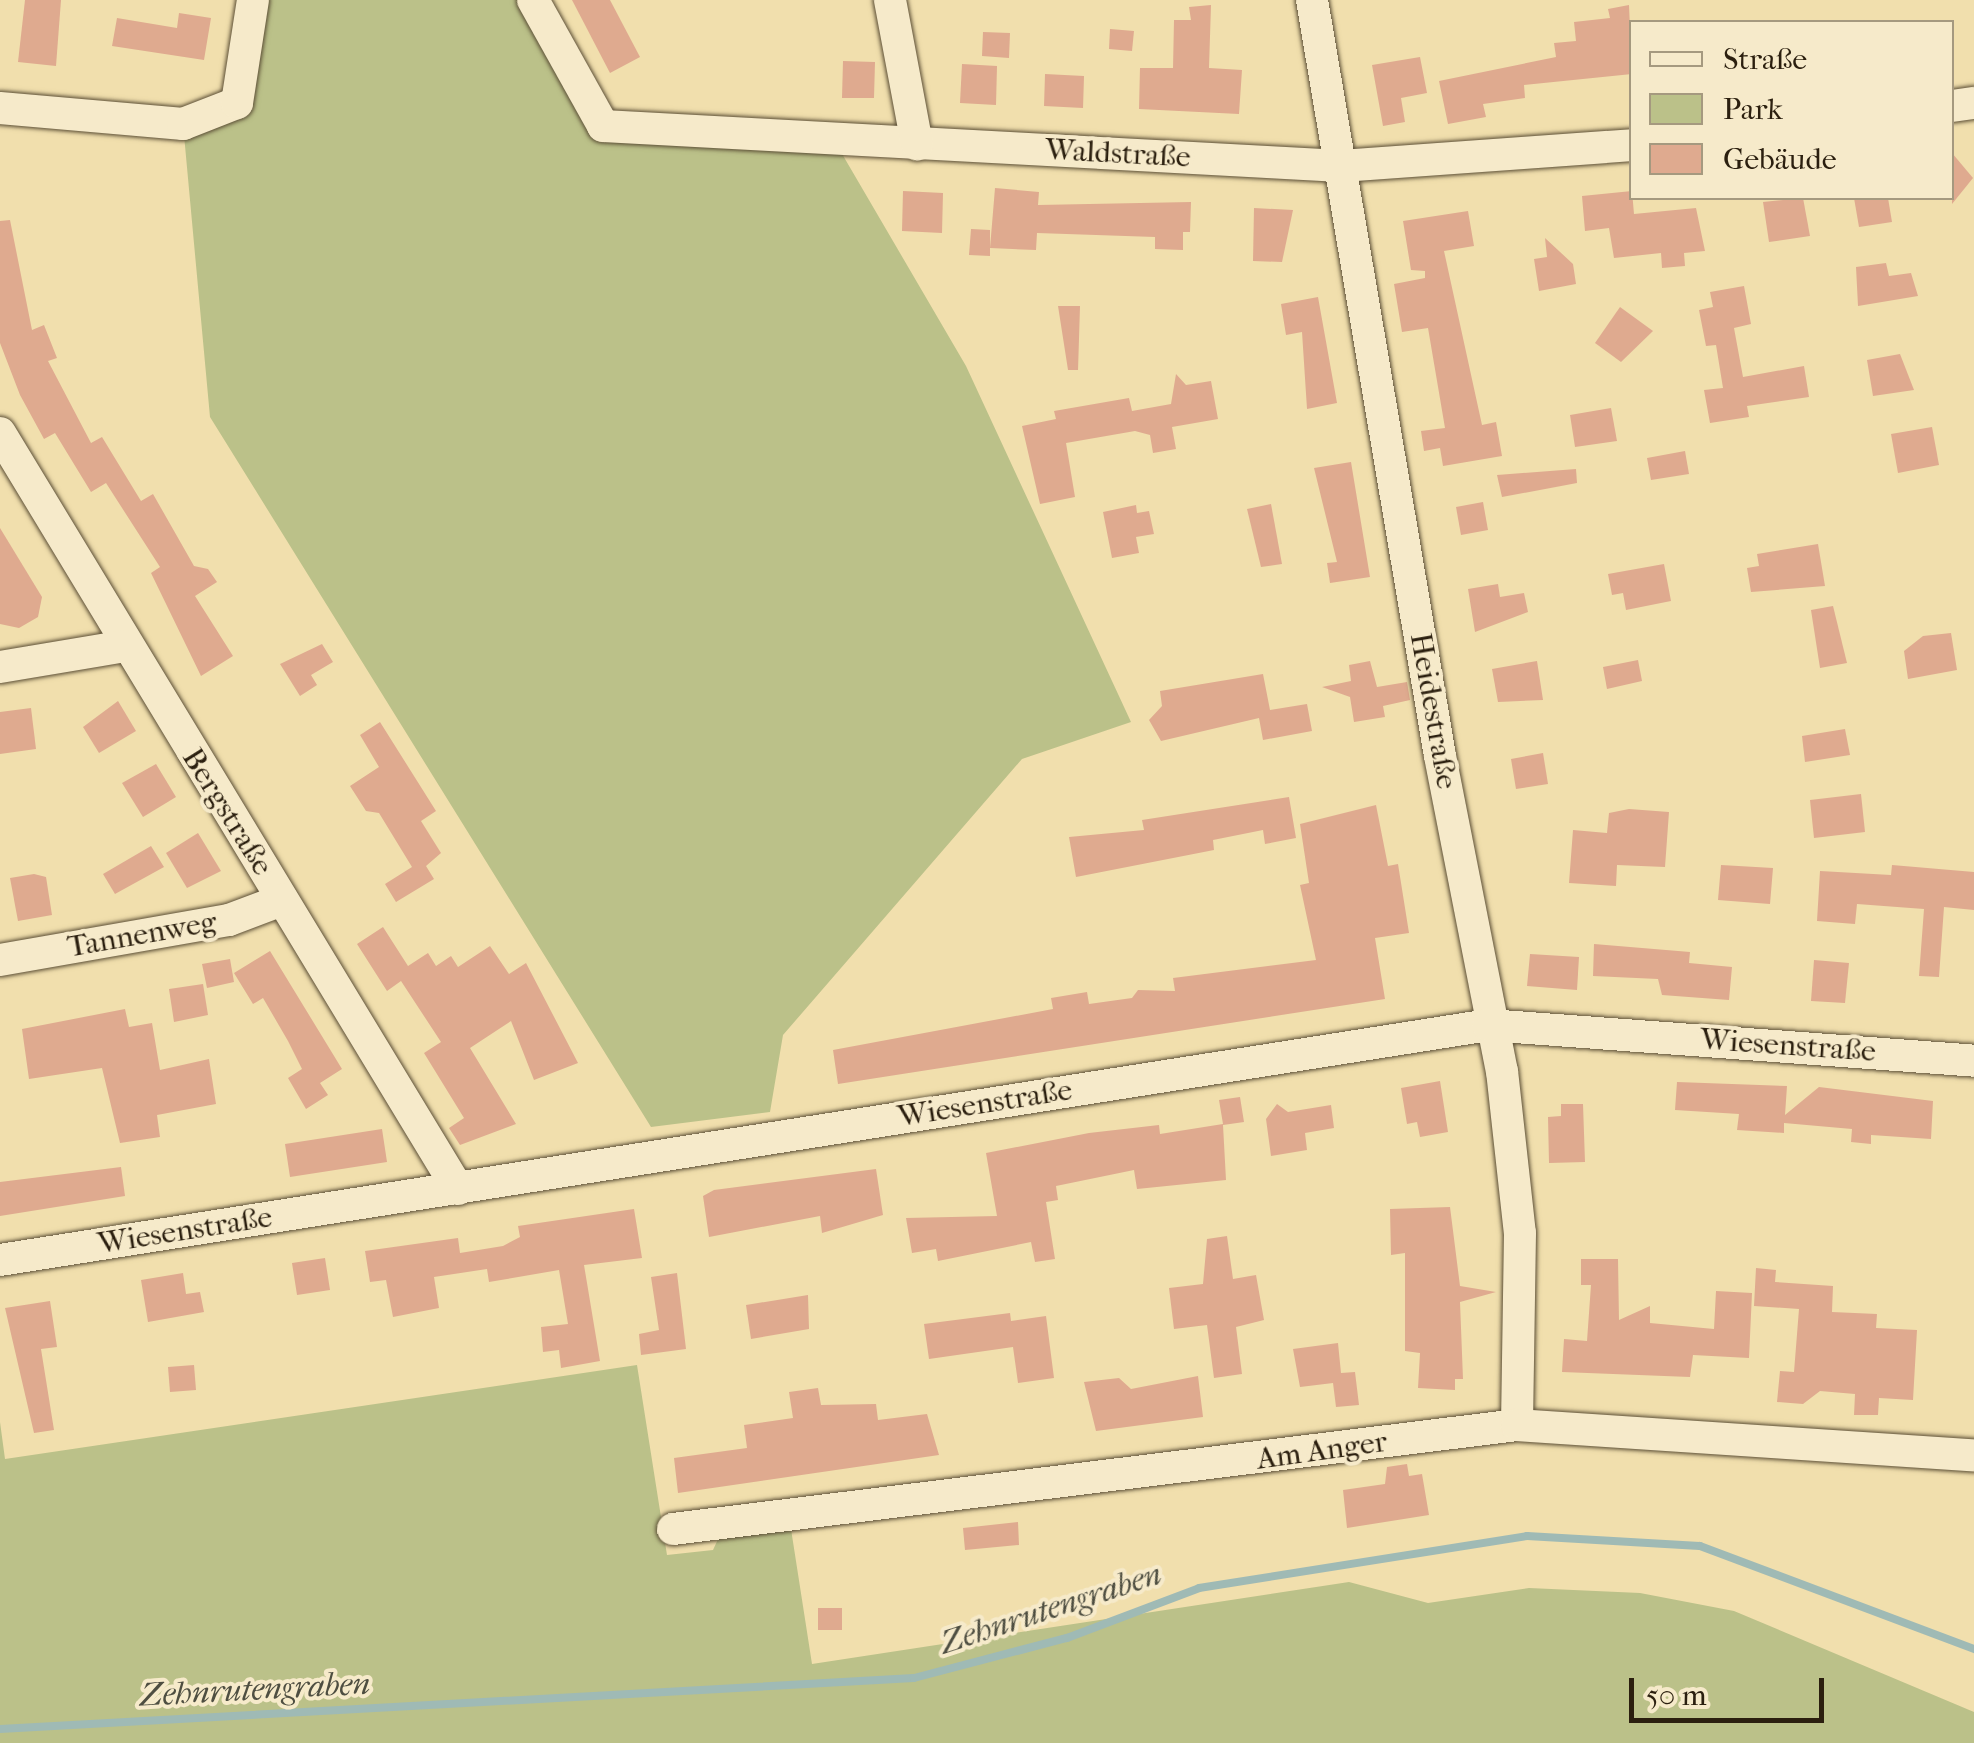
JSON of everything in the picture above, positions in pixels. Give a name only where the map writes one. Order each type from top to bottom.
[{"type":"street","points":[[0,108],[184,124],[236,103],[253,0]]},
{"type":"street","name":"Waldstraße","points":[[533,0],[603,126],[1341,166],[1508,160],[1629,145]]},
{"type":"street","points":[[890,0],[916,144]]},
{"type":"street","name":"Heidestraße","points":[[1312,0],[1488,1025],[1502,1071],[1520,1233],[1516,1425]]},
{"type":"street","name":"Bergstraße","points":[[0,434],[125,646],[458,1188]]},
{"type":"street","points":[[0,667],[125,646]]},
{"type":"street","name":"Tannenweg","points":[[0,960],[229,920],[282,900]]},
{"type":"street","name":"Wiesenstraße","points":[[0,1260],[1488,1025],[1974,1061]]},
{"type":"street","name":"Am Anger","points":[[673,1528],[1516,1425],[1974,1455]]},
{"type":"green space","points":[[253,0],[533,0],[603,126],[831,135],[966,366],[1131,722],[1022,759],[783,1035],[770,1112],[651,1127],[210,417],[183,124],[237,103]]},
{"type":"green space","points":[[637,1365],[667,1555],[713,1550],[719,1537],[791,1529],[812,1664],[1349,1582],[1428,1603],[1529,1588],[1640,1593],[1734,1611],[1974,1712],[1974,1743],[0,1743],[0,1422],[5,1459]]},
{"type":"building","points":[[25,0],[61,0],[56,66],[18,62]]},
{"type":"building","points":[[572,0],[610,0],[640,57],[610,73]]},
{"type":"building","points":[[1211,5],[1209,68],[1242,70],[1239,114],[1139,109],[1140,68],[1173,68],[1174,20],[1191,20],[1189,7]]},
{"type":"building","points":[[1629,5],[1629,74],[1524,85],[1525,98],[1483,104],[1486,117],[1448,124],[1439,81],[1556,57],[1554,43],[1576,41],[1574,22],[1610,18],[1608,9]]},
{"type":"building","points":[[179,13],[211,18],[204,60],[112,46],[117,18],[177,28]]},
{"type":"building","points":[[1110,29],[1134,31],[1132,51],[1109,49]]},
{"type":"building","points":[[983,32],[1010,33],[1009,58],[982,56]]},
{"type":"building","points":[[1420,57],[1427,93],[1401,98],[1405,122],[1383,126],[1372,65]]},
{"type":"building","points":[[843,61],[875,62],[874,98],[842,98]]},
{"type":"building","points":[[962,64],[997,66],[996,105],[960,103]]},
{"type":"building","points":[[1045,74],[1084,76],[1083,108],[1044,106]]},
{"type":"building","points":[[1954,155],[1973,178],[1952,204],[1954,200]]},
{"type":"building","points":[[995,188],[1039,192],[1038,205],[1191,202],[1190,232],[1183,232],[1183,250],[1155,249],[1155,237],[1037,233],[1036,250],[990,248]]},
{"type":"building","points":[[903,191],[943,193],[942,233],[902,231]]},
{"type":"building","points":[[1629,191],[1634,214],[1696,208],[1705,251],[1684,253],[1685,266],[1662,268],[1661,253],[1614,258],[1609,228],[1585,231],[1582,196]]},
{"type":"building","points":[[1803,200],[1810,236],[1769,242],[1763,202]]},
{"type":"building","points":[[1854,200],[1888,200],[1892,222],[1859,227]]},
{"type":"building","points":[[1254,208],[1293,210],[1282,262],[1253,261]]},
{"type":"building","points":[[1468,211],[1474,246],[1444,251],[1482,425],[1496,422],[1502,456],[1443,466],[1440,448],[1424,451],[1421,431],[1445,428],[1428,328],[1402,332],[1394,284],[1425,278],[1425,271],[1411,270],[1403,221]]},
{"type":"building","points":[[10,220],[32,330],[44,325],[57,358],[48,361],[91,443],[102,437],[141,501],[153,494],[194,566],[208,569],[217,582],[195,596],[233,656],[201,676],[151,573],[160,567],[106,483],[91,492],[55,433],[44,439],[20,395],[0,343],[0,221]]},
{"type":"building","points":[[971,229],[990,230],[990,256],[969,255]]},
{"type":"building","points":[[1545,238],[1573,264],[1576,284],[1539,291],[1534,259],[1547,257]]},
{"type":"building","points":[[1886,263],[1889,276],[1911,273],[1918,296],[1858,306],[1856,267]]},
{"type":"building","points":[[1744,286],[1751,324],[1734,328],[1743,377],[1804,366],[1809,397],[1747,406],[1749,417],[1710,423],[1704,390],[1723,388],[1716,345],[1706,346],[1699,310],[1713,307],[1710,292]]},
{"type":"building","points":[[1318,297],[1337,403],[1307,409],[1302,332],[1286,335],[1281,304]]},
{"type":"building","points":[[1058,306],[1080,306],[1078,370],[1068,370]]},
{"type":"building","points":[[1620,307],[1653,331],[1621,362],[1595,343]]},
{"type":"building","points":[[1900,354],[1914,390],[1873,396],[1867,360]]},
{"type":"building","points":[[1176,374],[1186,385],[1211,381],[1218,419],[1172,427],[1176,449],[1153,453],[1150,435],[1135,431],[1066,443],[1075,497],[1040,504],[1022,426],[1056,419],[1054,411],[1129,398],[1132,411],[1171,404]]},
{"type":"building","points":[[1611,408],[1617,441],[1575,447],[1570,415]]},
{"type":"building","points":[[1932,427],[1939,465],[1898,473],[1891,434]]},
{"type":"building","points":[[1685,451],[1689,474],[1651,480],[1647,458]]},
{"type":"building","points":[[1351,462],[1370,577],[1330,583],[1327,563],[1337,562],[1314,468]]},
{"type":"building","points":[[1576,469],[1577,483],[1502,497],[1497,475]]},
{"type":"building","points":[[1483,502],[1488,530],[1461,535],[1456,507]]},
{"type":"building","points":[[1271,504],[1282,564],[1261,567],[1247,509]]},
{"type":"building","points":[[1136,505],[1137,513],[1149,511],[1154,534],[1136,537],[1139,553],[1112,558],[1103,512]]},
{"type":"building","points":[[0,528],[42,597],[38,617],[19,628],[0,624]]},
{"type":"building","points":[[1818,544],[1825,586],[1751,592],[1747,568],[1759,566],[1757,554]]},
{"type":"building","points":[[1664,564],[1671,601],[1626,610],[1623,593],[1612,595],[1608,574]]},
{"type":"building","points":[[1498,584],[1500,597],[1524,593],[1528,612],[1475,632],[1468,589]]},
{"type":"building","points":[[1833,606],[1847,663],[1820,668],[1811,610]]},
{"type":"building","points":[[1951,633],[1957,670],[1908,679],[1904,651],[1923,636]]},
{"type":"building","points":[[322,644],[333,662],[311,675],[317,685],[300,696],[280,664]]},
{"type":"building","points":[[1638,660],[1642,681],[1607,689],[1603,667]]},
{"type":"building","points":[[1370,661],[1377,687],[1407,682],[1410,700],[1383,706],[1385,717],[1354,722],[1350,697],[1322,687],[1351,681],[1349,665]]},
{"type":"building","points":[[1537,661],[1543,700],[1498,702],[1492,669]]},
{"type":"building","points":[[1263,674],[1270,710],[1307,704],[1312,731],[1263,740],[1259,718],[1161,741],[1149,720],[1162,706],[1160,691]]},
{"type":"building","points":[[118,701],[136,731],[99,753],[83,727]]},
{"type":"building","points":[[31,708],[36,749],[0,754],[0,712]]},
{"type":"building","points":[[380,722],[436,811],[421,821],[441,853],[426,866],[434,879],[396,902],[385,884],[412,867],[379,813],[366,811],[350,786],[379,767],[360,735]]},
{"type":"building","points":[[1845,729],[1850,755],[1805,762],[1802,736]]},
{"type":"building","points":[[1543,753],[1548,784],[1516,789],[1511,759]]},
{"type":"building","points":[[156,764],[176,797],[143,817],[122,783]]},
{"type":"building","points":[[1861,794],[1865,832],[1814,838],[1810,800]]},
{"type":"building","points":[[1289,797],[1296,838],[1265,844],[1263,830],[1213,840],[1214,850],[1076,877],[1069,837],[1144,830],[1142,820]]},
{"type":"building","points":[[1376,805],[1388,866],[1398,864],[1409,933],[1375,938],[1385,999],[838,1084],[833,1050],[1053,1009],[1051,998],[1087,992],[1089,1004],[1132,998],[1138,990],[1175,991],[1173,978],[1316,960],[1300,885],[1309,883],[1300,824]]},
{"type":"building","points":[[1629,809],[1669,812],[1665,867],[1617,865],[1616,886],[1569,883],[1573,830],[1607,833],[1609,813]]},
{"type":"building","points":[[198,833],[221,871],[187,888],[166,853]]},
{"type":"building","points":[[151,846],[164,867],[115,894],[103,874]]},
{"type":"building","points":[[1721,865],[1773,868],[1770,904],[1718,900]]},
{"type":"building","points":[[1892,865],[1974,872],[1974,910],[1944,907],[1939,977],[1919,976],[1924,909],[1857,904],[1855,924],[1817,921],[1820,871],[1891,875]]},
{"type":"building","points":[[34,874],[46,877],[52,915],[18,921],[10,878]]},
{"type":"building","points":[[383,927],[408,966],[428,953],[436,966],[451,956],[458,967],[490,946],[509,974],[526,963],[578,1063],[534,1080],[511,1021],[470,1048],[516,1124],[460,1145],[449,1128],[464,1118],[424,1053],[441,1042],[401,981],[387,991],[357,944]]},
{"type":"building","points":[[1594,944],[1690,952],[1689,963],[1732,967],[1729,1000],[1662,995],[1658,979],[1593,976]]},
{"type":"building","points":[[270,951],[342,1069],[320,1083],[328,1095],[306,1109],[288,1078],[302,1069],[288,1041],[263,998],[253,1004],[234,973]]},
{"type":"building","points":[[1530,954],[1579,957],[1577,990],[1527,986]]},
{"type":"building","points":[[230,959],[234,982],[207,988],[202,964]]},
{"type":"building","points":[[1814,960],[1849,963],[1845,1003],[1811,1001]]},
{"type":"building","points":[[203,984],[208,1015],[174,1022],[169,989]]},
{"type":"building","points":[[125,1009],[129,1027],[152,1023],[160,1070],[209,1059],[216,1104],[157,1115],[160,1137],[120,1143],[102,1068],[29,1079],[22,1029]]},
{"type":"building","points":[[1440,1081],[1448,1132],[1420,1137],[1417,1122],[1407,1124],[1401,1088]]},
{"type":"building","points":[[1677,1082],[1787,1086],[1785,1115],[1819,1087],[1933,1101],[1931,1139],[1871,1135],[1871,1144],[1851,1142],[1852,1129],[1784,1123],[1784,1133],[1737,1130],[1739,1114],[1675,1110]]},
{"type":"building","points":[[1240,1097],[1244,1122],[1223,1125],[1226,1180],[1137,1189],[1134,1170],[1056,1186],[1058,1200],[1046,1202],[1055,1259],[1035,1262],[1031,1242],[938,1261],[936,1249],[912,1253],[906,1218],[997,1216],[986,1153],[1089,1133],[1159,1125],[1160,1134],[1223,1124],[1219,1100]]},
{"type":"building","points":[[1277,1104],[1288,1112],[1331,1105],[1334,1128],[1305,1133],[1307,1150],[1271,1156],[1266,1119]]},
{"type":"building","points":[[1561,1104],[1583,1104],[1585,1162],[1549,1163],[1548,1117],[1561,1116]]},
{"type":"building","points":[[382,1129],[387,1162],[290,1177],[285,1144]]},
{"type":"building","points":[[121,1167],[125,1196],[0,1216],[0,1182]]},
{"type":"building","points":[[876,1169],[883,1215],[822,1233],[820,1216],[709,1237],[703,1196],[714,1190]]},
{"type":"building","points":[[1450,1207],[1460,1286],[1496,1292],[1460,1302],[1463,1379],[1455,1379],[1455,1390],[1418,1388],[1420,1353],[1405,1351],[1405,1253],[1391,1255],[1390,1209]]},
{"type":"building","points":[[634,1209],[642,1258],[584,1265],[600,1361],[561,1368],[559,1350],[543,1352],[541,1327],[568,1324],[559,1270],[489,1282],[487,1269],[434,1277],[439,1308],[393,1317],[386,1280],[370,1282],[365,1251],[458,1238],[460,1253],[503,1246],[520,1237],[518,1226]]},
{"type":"building","points":[[1227,1236],[1233,1279],[1256,1275],[1264,1320],[1236,1327],[1242,1374],[1214,1378],[1207,1325],[1174,1329],[1169,1288],[1203,1284],[1207,1239]]},
{"type":"building","points":[[325,1258],[330,1290],[297,1295],[292,1263]]},
{"type":"building","points":[[1581,1259],[1618,1259],[1619,1320],[1650,1306],[1650,1323],[1714,1329],[1716,1291],[1752,1293],[1749,1358],[1693,1355],[1690,1377],[1562,1372],[1564,1339],[1587,1341],[1591,1285],[1581,1285]]},
{"type":"building","points":[[1756,1268],[1776,1270],[1775,1282],[1833,1286],[1832,1312],[1877,1314],[1876,1328],[1917,1330],[1913,1400],[1879,1398],[1878,1415],[1854,1415],[1855,1394],[1820,1391],[1803,1404],[1777,1402],[1780,1371],[1794,1372],[1799,1309],[1754,1306]]},
{"type":"building","points":[[183,1273],[186,1294],[200,1292],[204,1312],[148,1322],[141,1280]]},
{"type":"building","points":[[677,1273],[686,1349],[641,1355],[639,1334],[659,1330],[651,1277]]},
{"type":"building","points":[[808,1295],[809,1329],[751,1339],[746,1305]]},
{"type":"building","points":[[50,1301],[57,1347],[41,1349],[54,1430],[34,1433],[5,1308]]},
{"type":"building","points":[[1010,1313],[1011,1321],[1046,1316],[1054,1378],[1018,1383],[1013,1347],[929,1359],[924,1324]]},
{"type":"building","points":[[1338,1343],[1341,1373],[1355,1372],[1359,1405],[1336,1407],[1333,1383],[1300,1387],[1293,1349]]},
{"type":"building","points":[[194,1365],[196,1390],[170,1392],[168,1367]]},
{"type":"building","points":[[1198,1376],[1203,1417],[1096,1431],[1084,1382],[1119,1378],[1131,1389]]},
{"type":"building","points":[[818,1388],[821,1405],[876,1404],[878,1420],[927,1414],[939,1455],[678,1493],[674,1458],[747,1448],[744,1425],[793,1418],[789,1392]]},
{"type":"building","points":[[1407,1464],[1409,1476],[1422,1474],[1429,1515],[1347,1528],[1343,1490],[1385,1484],[1387,1467]]},
{"type":"building","points":[[1018,1522],[1019,1545],[965,1550],[963,1528]]},
{"type":"building","points":[[818,1608],[842,1608],[842,1630],[818,1630]]},
{"type":"waterway","name":"Zehnrutengraben","points":[[0,1729],[914,1678],[1067,1638],[1199,1588],[1527,1536],[1700,1546],[1974,1649]]}]
